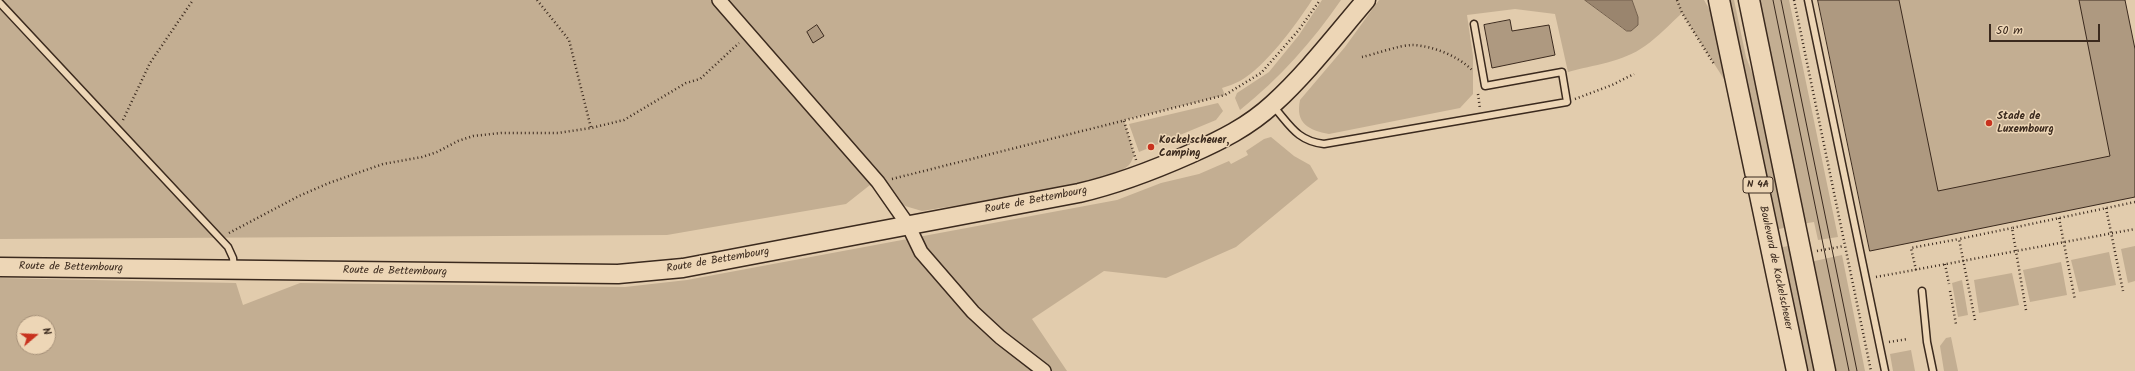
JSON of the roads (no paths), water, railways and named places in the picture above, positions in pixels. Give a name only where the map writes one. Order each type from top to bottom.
[{"type":"main road","name":"Route de Bettembourg","points":[[1332,39],[1352,0]]},
{"type":"main road","name":"Route de Bettembourg","points":[[0,267],[618,274],[684,268],[908,224],[1079,193],[1142,175],[1233,135],[1272,105],[1290,88],[1366,0]]},
{"type":"main road","name":"Boulevard de Kockelscheuer","points":[[1719,0],[1797,371]]},
{"type":"main road","name":"N 4A","points":[[1749,0],[1826,371]]},
{"type":"street","points":[[719,0],[750,33],[878,182],[908,224],[921,252],[973,312],[1000,337],[1044,371]]},
{"type":"lane","points":[[1714,0],[1725,30]]},
{"type":"lane","points":[[1808,0],[1885,371]]},
{"type":"lane","points":[[0,4],[228,247],[233,258],[234,269]]},
{"type":"lane","points":[[1272,105],[1297,134],[1309,143],[1324,144],[1567,102],[1562,72],[1485,86],[1474,24]]},
{"type":"lane","points":[[1922,291],[1927,342],[1933,371]]},
{"type":"tram line","points":[[1773,0],[1849,371]]},
{"type":"tram line","points":[[1781,0],[1857,371]]},
{"type":"place","name":"Stade de Luxembourg","points":[[1989,123]]},
{"type":"place","name":"Kockelscheuer, Camping","points":[[1151,147]]}]
